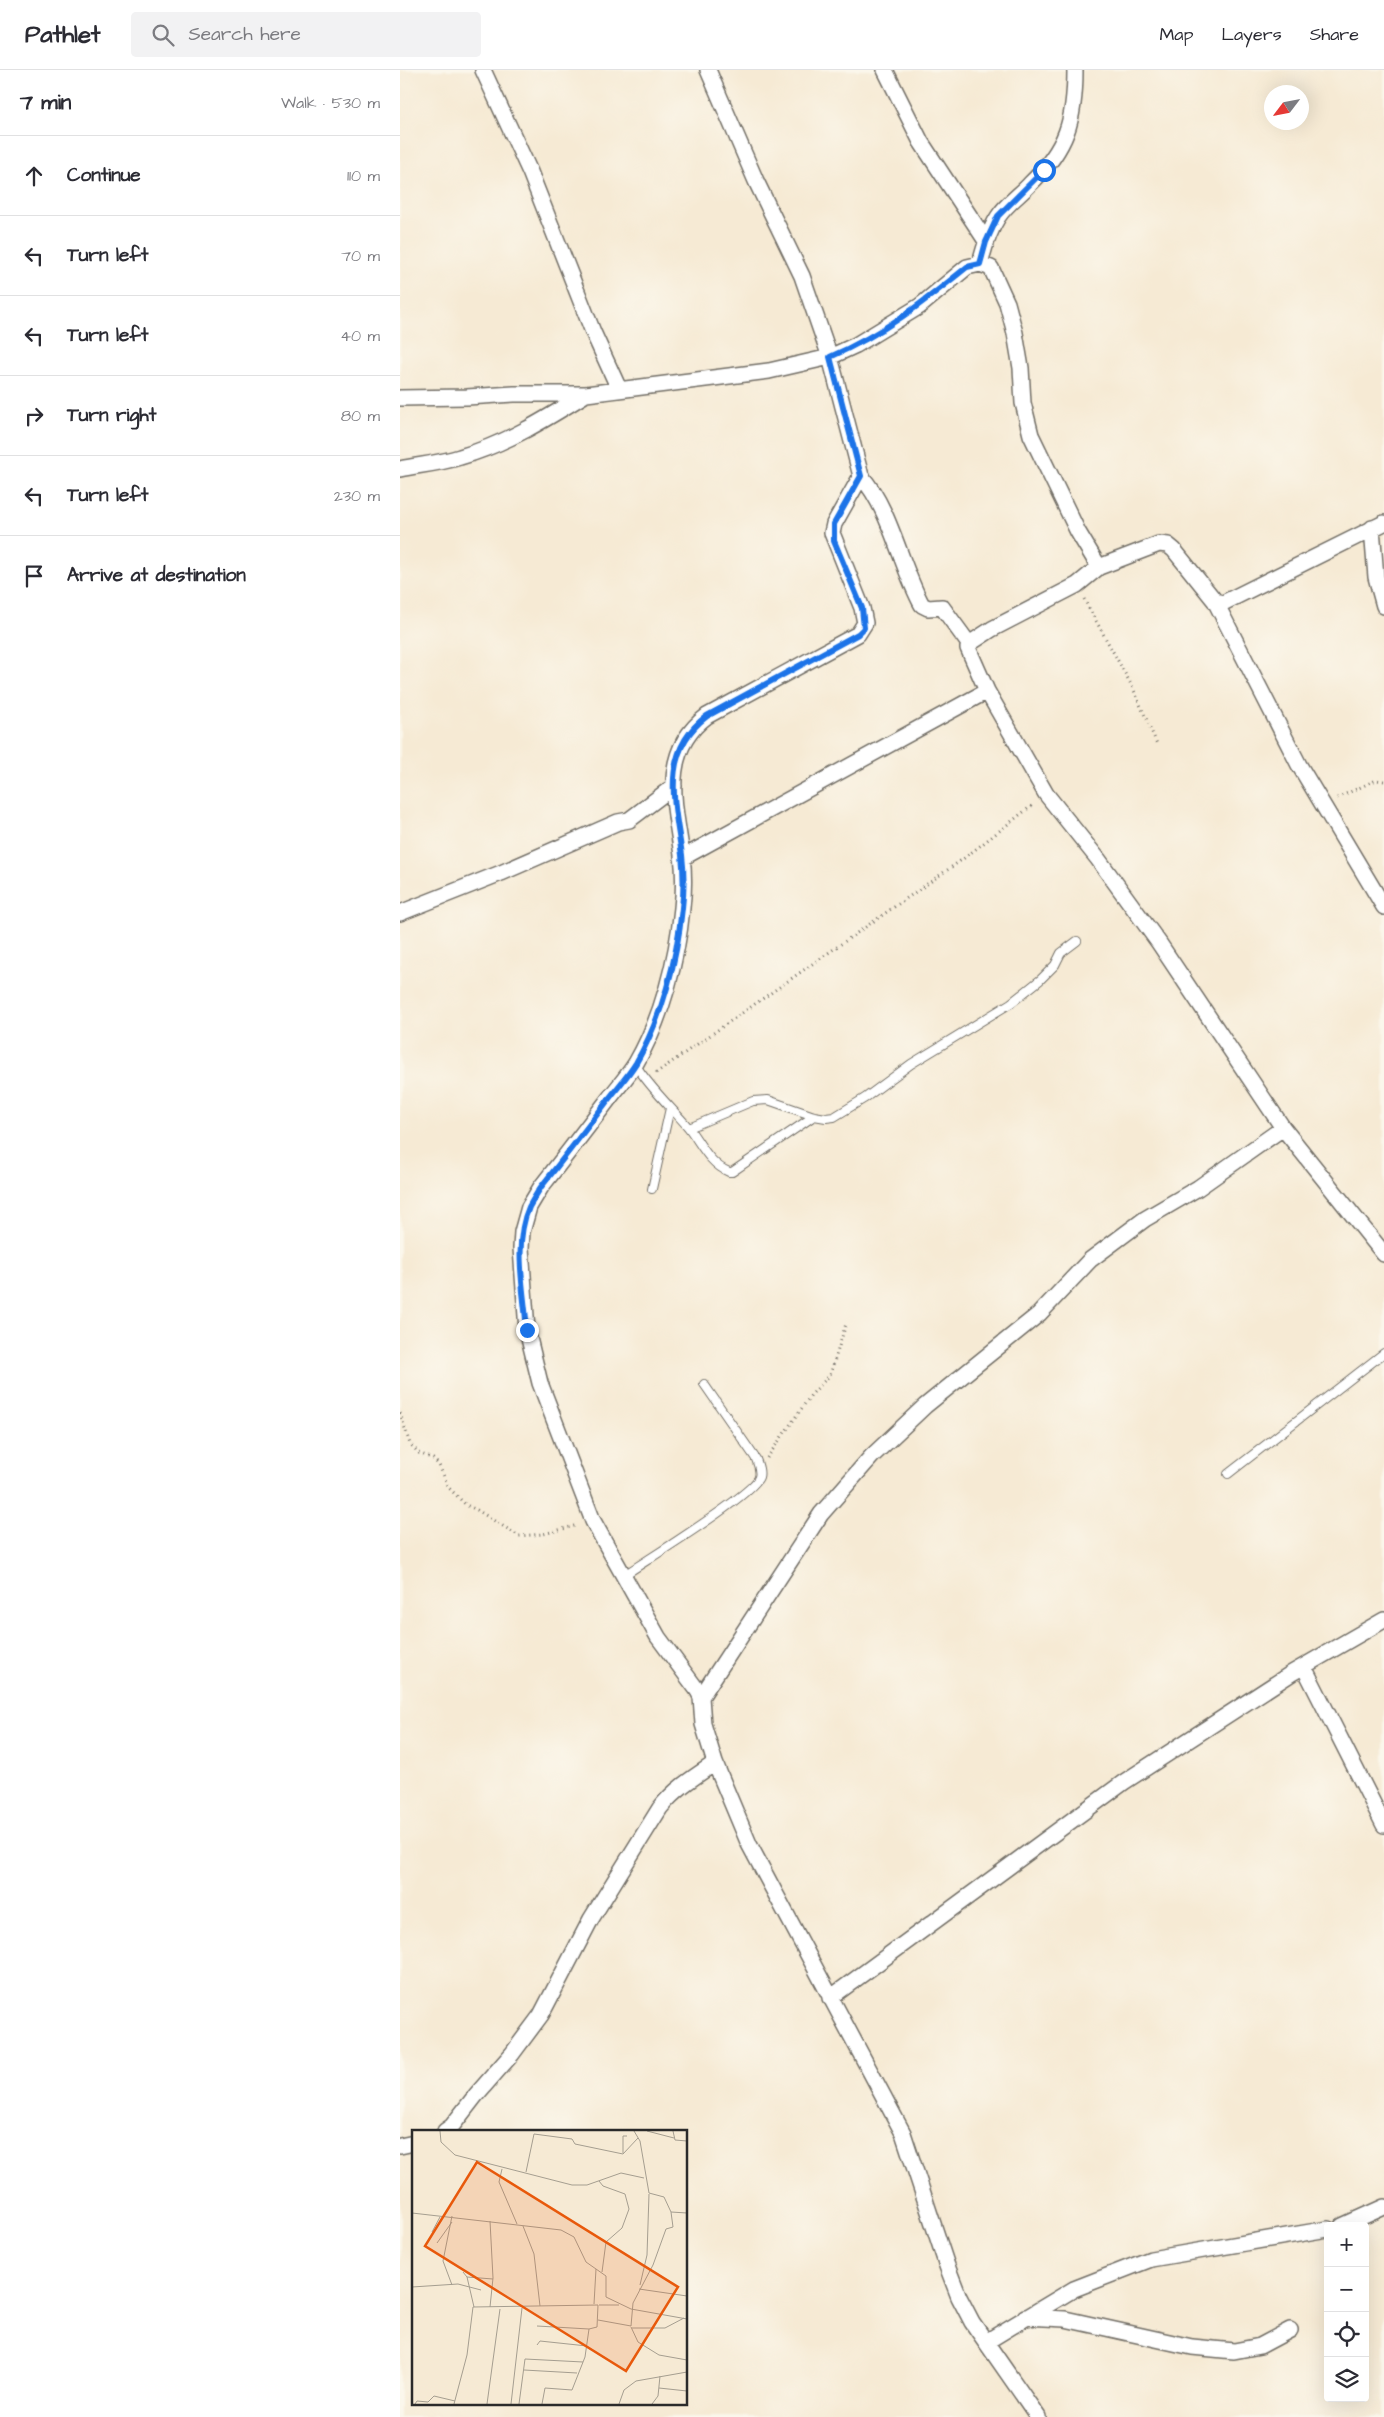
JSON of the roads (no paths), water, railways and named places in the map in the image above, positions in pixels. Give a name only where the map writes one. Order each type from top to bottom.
[{"type":"street","points":[[484,70],[530,172],[593,332],[619,389]]},
{"type":"street","points":[[708,70],[756,181],[802,276],[830,357],[861,476],[869,485],[881,509],[922,605],[928,608],[942,607],[969,644],[968,650],[987,692],[1046,794],[1098,859],[1159,943],[1283,1128],[1384,1254]]},
{"type":"street","points":[[885,70],[921,142],[986,242]]},
{"type":"street","points":[[980,264],[986,242],[1002,211],[1044,170],[1064,140],[1072,120],[1075,70]]},
{"type":"street","points":[[400,398],[467,398],[514,394],[586,394],[768,372],[830,357],[856,345],[902,319],[967,267],[980,264],[991,268],[1009,310],[1022,368],[1023,402],[1032,436],[1078,532],[1099,567]]},
{"type":"street","points":[[400,469],[460,457],[493,445],[534,427],[586,394]]},
{"type":"street","points":[[861,476],[834,524],[832,533],[862,608],[865,623],[862,631],[734,700],[694,726],[684,740],[676,759],[673,797],[682,858],[683,906],[678,940],[662,1002],[635,1064],[541,1187],[529,1207],[522,1232],[522,1272],[527,1330],[540,1383],[593,1521],[658,1637],[693,1682],[701,1697],[703,1724],[715,1763],[749,1844],[903,2133],[950,2274],[968,2314],[1038,2417]]},
{"type":"street","points":[[1216,601],[1229,602],[1378,526],[1376,577],[1384,606]]},
{"type":"street","points":[[969,644],[992,629],[1077,585],[1099,567],[1159,544],[1168,545],[1216,601],[1321,805],[1384,907]]},
{"type":"street","points":[[682,858],[987,692]]},
{"type":"street","points":[[400,913],[501,873],[618,822],[629,820],[674,786]]},
{"type":"street","points":[[701,1697],[811,1529],[872,1456],[925,1406],[1039,1314],[1073,1275],[1090,1260],[1145,1219],[1198,1188],[1283,1128]]},
{"type":"street","points":[[830,1998],[1124,1782],[1304,1667],[1384,1620]]},
{"type":"street","points":[[1304,1667],[1384,1825]]},
{"type":"street","points":[[446,2130],[452,2126],[512,2054],[541,2015],[591,1919],[660,1808],[685,1781],[715,1763]]},
{"type":"street","points":[[1351,2222],[1384,2207]]},
{"type":"street","points":[[986,2342],[1025,2317],[1091,2281],[1150,2259],[1324,2230]]},
{"type":"street","points":[[1025,2317],[1065,2319],[1192,2347],[1234,2351],[1260,2346],[1290,2330]]},
{"type":"lane","points":[[689,1128],[753,1101],[768,1100],[814,1116],[826,1118],[834,1116],[865,1098],[911,1064],[984,1021],[1040,980],[1055,965],[1061,953],[1077,941]]},
{"type":"lane","points":[[635,1064],[645,1080],[689,1128],[706,1153],[722,1169],[732,1172],[814,1116]]},
{"type":"lane","points":[[652,1189],[670,1108]]},
{"type":"lane","points":[[1228,1474],[1384,1352]]},
{"type":"lane","points":[[623,1576],[723,1510],[752,1487],[759,1478],[760,1468],[756,1459],[704,1384]]}]
